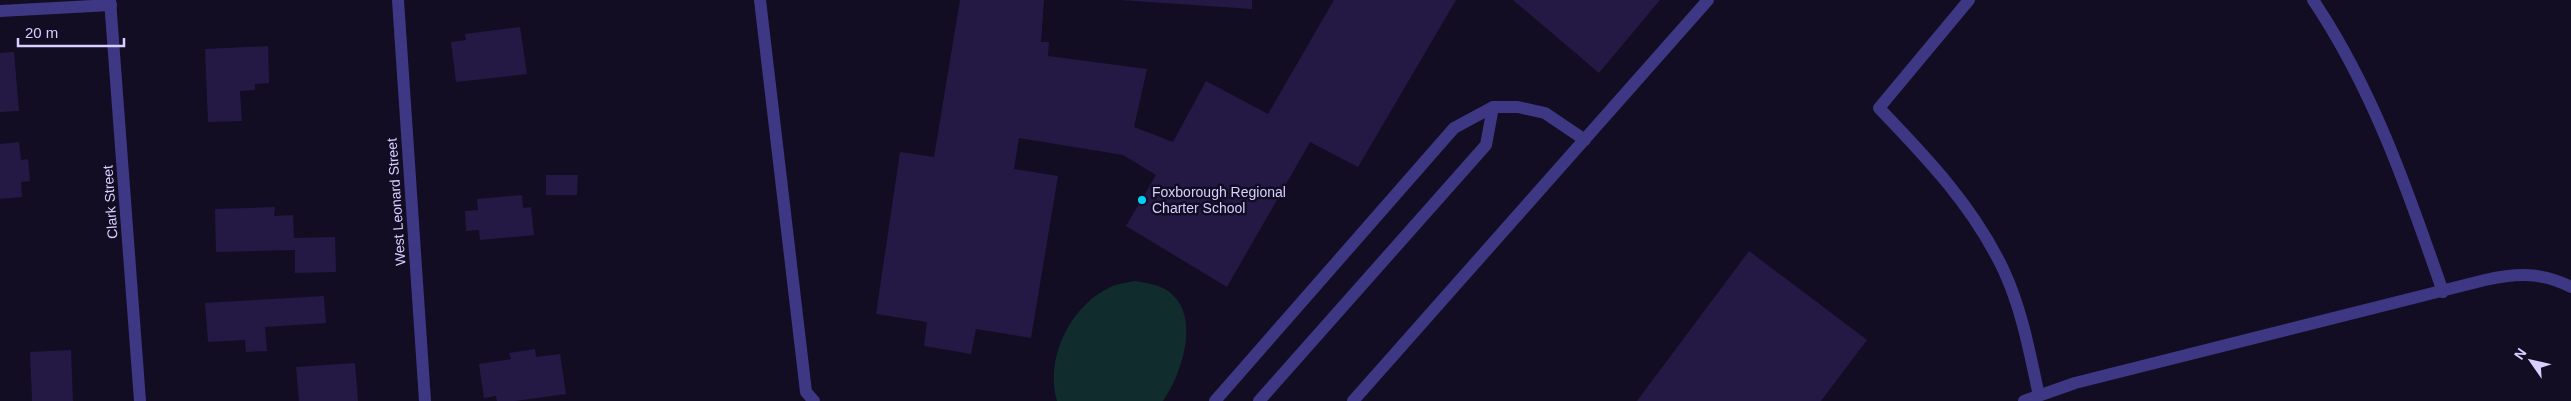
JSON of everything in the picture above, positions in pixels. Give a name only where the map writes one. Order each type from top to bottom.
[{"type":"street","name":"West Leonard Street","points":[[398,0],[425,401]]},
{"type":"street","points":[[760,0],[806,392],[814,401]]},
{"type":"street","points":[[1353,401],[1708,0]]},
{"type":"street","points":[[1969,0],[1879,108],[1932,163],[1973,216],[2007,280],[2023,324],[2039,396]]},
{"type":"street","points":[[2313,0],[2363,87],[2405,182],[2443,292]]},
{"type":"street","points":[[0,11],[110,2]]},
{"type":"street","name":"Clark Street","points":[[110,2],[140,401]]},
{"type":"street","points":[[1215,401],[1454,128],[1493,107],[1518,107],[1545,113],[1585,140]]},
{"type":"street","points":[[1259,401],[1486,145],[1493,107]]},
{"type":"street","points":[[2024,401],[2075,383],[2485,280],[2530,274],[2557,280],[2571,287]]},
{"type":"green space","points":[[1135,281],[1156,285],[1168,291],[1178,302],[1184,315],[1186,329],[1182,361],[1177,376],[1163,401],[1057,401],[1054,386],[1054,370],[1057,354],[1070,323],[1080,310],[1108,288]]},
{"type":"building","points":[[960,0],[1044,0],[1041,42],[1049,42],[1048,56],[1147,69],[1134,127],[1173,142],[1206,81],[1268,114],[1334,0],[1456,0],[1358,167],[1310,142],[1227,287],[1126,226],[1156,175],[1123,155],[1019,138],[1014,169],[1058,176],[1031,338],[976,329],[971,354],[924,346],[927,322],[876,314],[900,152],[934,157]]},
{"type":"building","points":[[1120,0],[1252,0],[1252,9]]},
{"type":"building","points":[[1513,0],[1660,0],[1599,73]]},
{"type":"building","points":[[520,27],[527,74],[456,82],[451,42],[466,40],[465,34]]},
{"type":"building","points":[[268,46],[269,83],[255,84],[255,90],[240,91],[242,121],[208,122],[205,49]]},
{"type":"building","points":[[14,52],[19,111],[0,112],[0,53]]},
{"type":"building","points":[[19,142],[21,160],[28,159],[30,181],[21,182],[22,197],[0,199],[0,144]]},
{"type":"building","points":[[546,175],[578,175],[577,195],[546,195]]},
{"type":"building","points":[[522,195],[523,208],[531,207],[534,235],[480,240],[479,230],[466,231],[465,211],[478,210],[477,199]]},
{"type":"building","points":[[275,207],[274,216],[293,215],[294,238],[335,237],[336,272],[295,273],[295,250],[216,252],[215,209]]},
{"type":"building","points":[[1749,251],[1867,340],[1821,401],[1637,401]]},
{"type":"building","points":[[324,296],[326,323],[265,327],[267,351],[246,352],[245,340],[208,342],[205,303]]},
{"type":"building","points":[[535,349],[536,357],[560,354],[566,394],[515,401],[497,401],[496,396],[484,398],[479,364],[511,359],[509,353]]},
{"type":"building","points":[[71,350],[73,401],[32,401],[30,352]]},
{"type":"building","points":[[355,363],[358,401],[299,401],[296,367]]},
{"type":"place","name":"Foxborough Regional Charter School","points":[[1142,200]]}]
